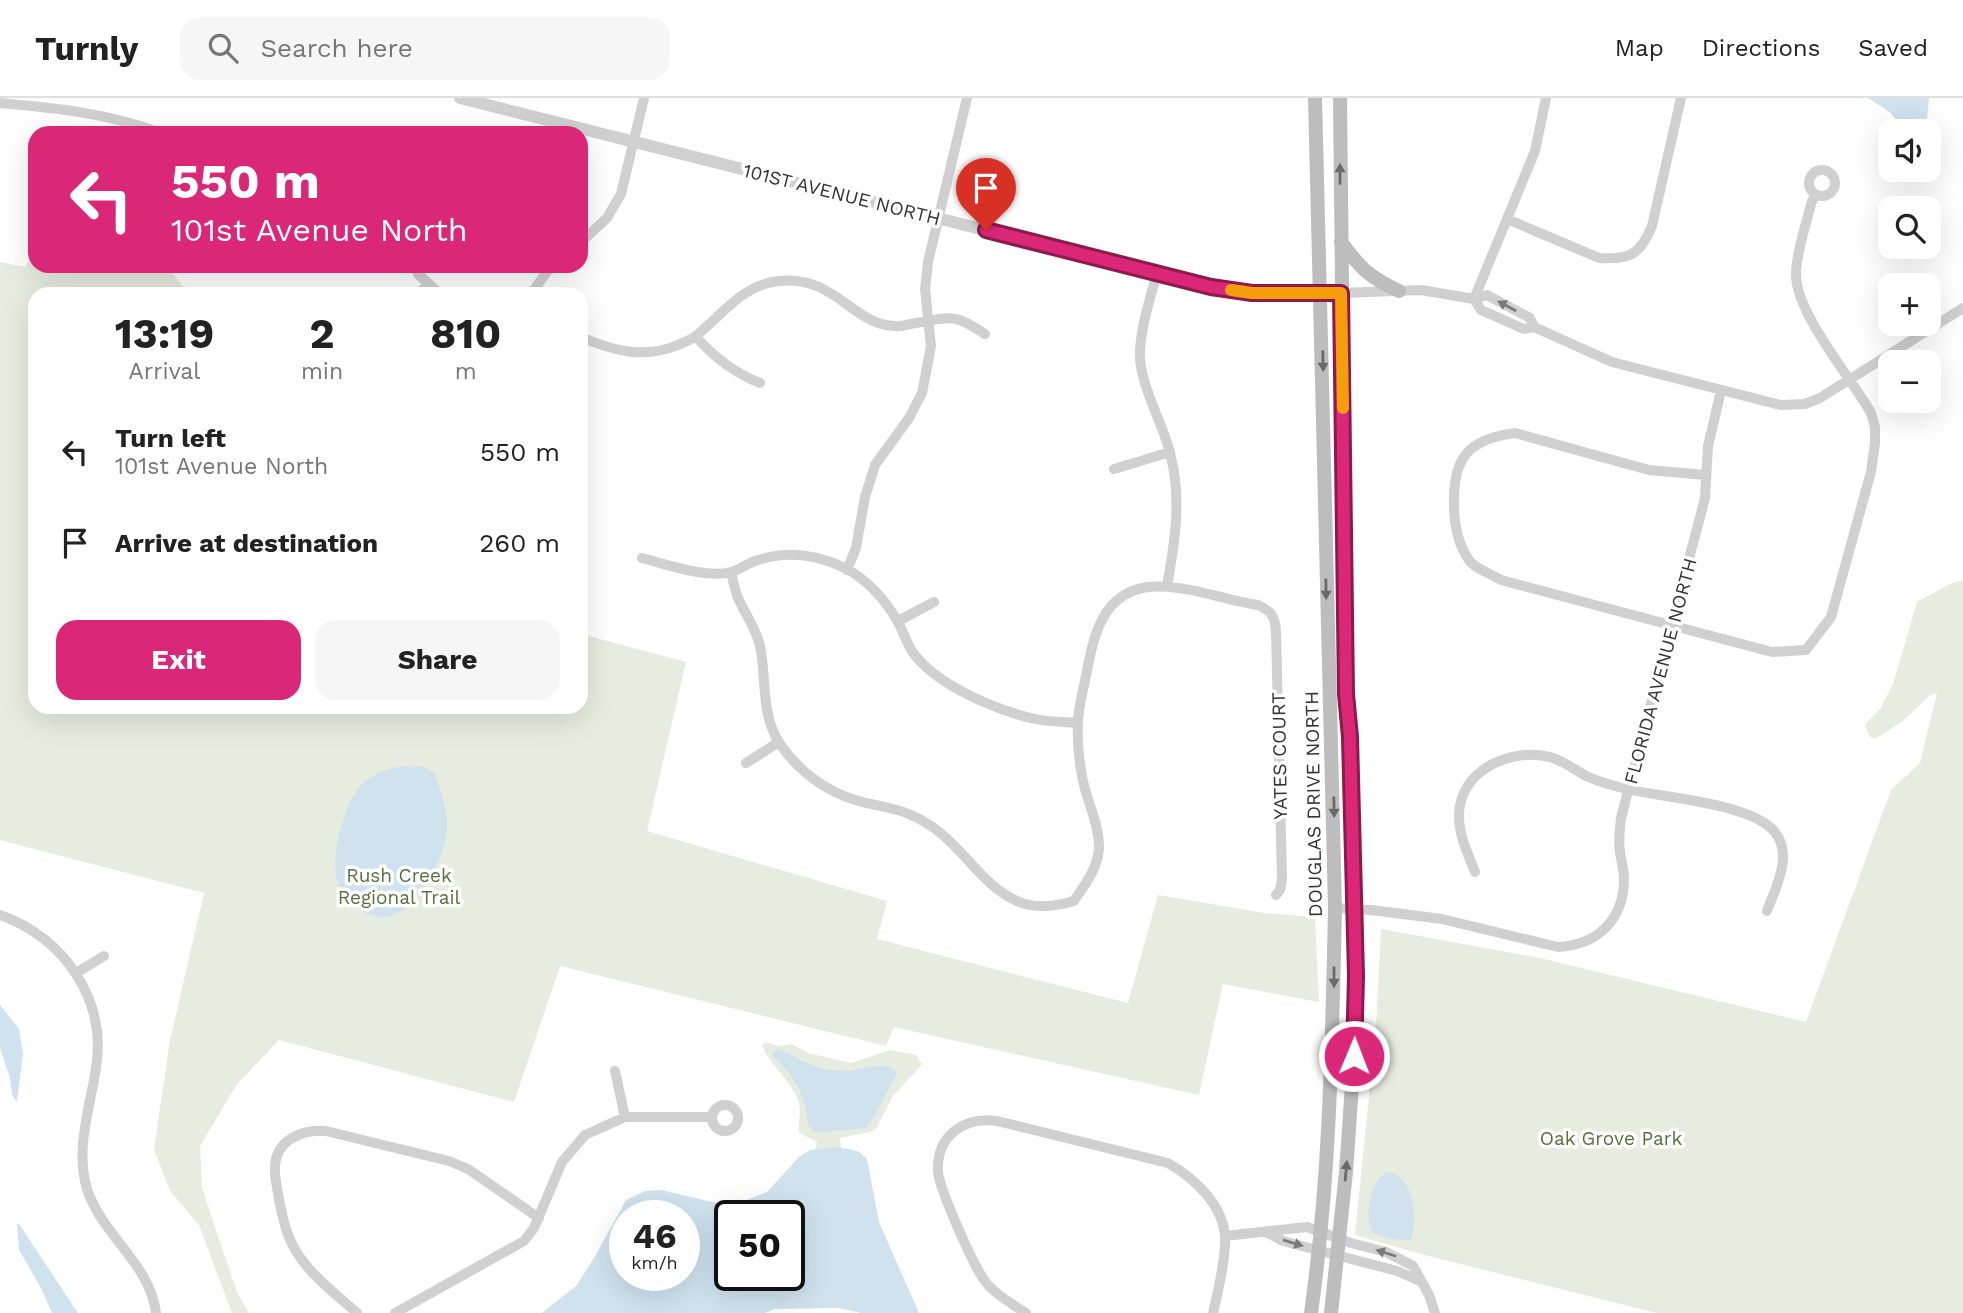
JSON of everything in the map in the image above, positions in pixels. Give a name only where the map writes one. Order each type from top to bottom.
[{"type":"main road","name":"DOUGLAS DRIVE NORTH","points":[[1311,1313],[1327,1163],[1334,1036],[1335,908],[1322,293],[1315,98]]},
{"type":"main road","name":"DOUGLAS DRIVE NORTH","points":[[1331,1313],[1340,1239],[1354,1056],[1356,976],[1346,670],[1340,98]]},
{"type":"main road","points":[[1341,242],[1362,270],[1399,291]]},
{"type":"street","name":"101ST AVENUE NORTH","points":[[460,98],[573,126]]},
{"type":"street","points":[[588,236],[607,218],[621,194],[644,98]]},
{"type":"street","points":[[847,570],[856,548],[865,496],[875,465],[909,418],[922,393],[931,346],[925,289],[937,218],[967,98]]},
{"type":"street","points":[[1474,299],[1535,151],[1546,98]]},
{"type":"street","points":[[1507,219],[1599,258],[1615,259],[1632,255],[1647,239],[1652,226],[1681,98]]},
{"type":"street","points":[[0,103],[80,110],[136,126]]},
{"type":"street","name":"101ST AVENUE NORTH","points":[[588,130],[1211,287],[1252,293],[1433,291],[1474,299],[1487,295],[1530,318],[1534,327],[1612,362],[1780,405],[1805,404],[1820,398],[1963,308]]},
{"type":"street","points":[[1705,475],[1649,470],[1515,433],[1494,435],[1476,443],[1461,459],[1453,479],[1454,526],[1471,563],[1501,579],[1772,652],[1806,650],[1831,617],[1875,457],[1875,427],[1871,413],[1808,314],[1799,295],[1796,272],[1815,194]]},
{"type":"street","points":[[731,572],[738,598],[751,620],[760,646],[768,716],[779,742],[802,770],[831,790],[856,800],[893,807],[936,829],[1001,892],[1019,902],[1039,906],[1074,901],[1094,872],[1099,845],[1083,781],[1077,723],[1095,631],[1116,601],[1130,592],[1146,587],[1167,586],[1175,545],[1177,488],[1170,452],[1140,365],[1143,324],[1157,272]]},
{"type":"street","points":[[418,273],[432,287]]},
{"type":"street","points":[[588,340],[607,348],[637,354],[667,349],[696,337],[735,300],[756,286],[781,281],[807,282],[825,288],[874,322],[895,326],[950,316],[965,320],[985,334]]},
{"type":"street","points":[[426,287],[429,284]]},
{"type":"street","points":[[696,337],[712,355],[760,383]]},
{"type":"street","name":"FLORIDA AVENUE NORTH","points":[[1353,909],[1442,919],[1559,947],[1574,946],[1590,940],[1611,923],[1623,898],[1619,837],[1621,818],[1705,498],[1708,446],[1721,391]]},
{"type":"street","points":[[1114,469],[1170,452]]},
{"type":"street","points":[[642,558],[702,572],[731,572],[774,555],[799,553],[847,570],[869,584],[898,621],[912,651],[933,672],[964,692],[1000,708],[1037,719],[1077,723]]},
{"type":"street","name":"YATES COURT","points":[[1167,586],[1258,605],[1273,615],[1276,631],[1282,878],[1280,890],[1276,895]]},
{"type":"street","points":[[898,621],[934,602]]},
{"type":"street","points":[[746,763],[779,742]]},
{"type":"street","points":[[1475,872],[1461,833],[1459,814],[1462,797],[1469,784],[1482,770],[1517,755],[1535,754],[1556,759],[1589,777],[1629,790],[1697,801],[1762,820],[1780,840],[1783,853],[1783,867],[1767,911]]},
{"type":"street","points":[[1335,908],[1353,909]]},
{"type":"street","points":[[0,915],[27,927],[51,944],[76,972],[93,1010],[98,1042],[83,1140],[85,1179],[102,1221],[147,1281],[156,1313]]},
{"type":"street","points":[[76,972],[104,956]]},
{"type":"street","points":[[615,1071],[625,1117]]},
{"type":"street","points":[[395,1313],[517,1246],[530,1235],[555,1175],[569,1152],[585,1135],[625,1117],[711,1117]]},
{"type":"street","points":[[1026,1313],[1001,1297],[987,1284],[976,1268],[938,1172],[943,1146],[955,1130],[971,1121],[997,1121],[1168,1163],[1188,1175],[1216,1209],[1225,1236],[1213,1313]]},
{"type":"street","points":[[357,1313],[307,1266],[286,1233],[275,1165],[285,1143],[299,1133],[307,1130],[326,1131],[449,1161],[468,1169],[539,1218]]},
{"type":"street","points":[[1225,1236],[1307,1227],[1396,1256],[1413,1266],[1435,1313]]},
{"type":"street","points":[[1268,1233],[1283,1241],[1397,1271],[1422,1282]]},
{"type":"green space","name":"Rush Creek Regional Trail","points":[[0,262],[25,267],[28,262],[28,273],[172,273],[184,287],[28,287],[28,714],[588,714],[588,636],[686,662],[647,831],[887,901],[877,939],[1128,1003],[1158,895],[1264,913],[1315,917],[1319,1002],[1223,984],[1199,1095],[894,1027],[886,1046],[560,966],[514,1102],[279,1040],[237,1084],[200,1146],[202,1188],[237,1292],[249,1313],[232,1313],[199,1225],[170,1191],[154,1149],[170,1040],[204,893],[0,840]]},
{"type":"green space","name":"Oak Grove Park","points":[[1963,580],[1963,1313],[1657,1313],[1355,1235],[1376,1027],[1381,929],[1540,958],[1806,1022],[1891,790],[1920,763],[1937,693],[1930,695],[1903,721],[1875,739],[1869,736],[1865,725],[1880,709],[1893,684],[1917,602]]},
{"type":"green space","points":[[766,1042],[778,1046],[792,1044],[808,1053],[851,1063],[890,1050],[916,1055],[922,1064],[893,1096],[876,1129],[840,1138],[841,1148],[815,1150],[817,1142],[799,1133],[798,1100],[764,1051],[762,1045]]},
{"type":"water","points":[[1868,98],[1929,98],[1927,119],[1895,119],[1891,113]]},
{"type":"water","points":[[408,766],[423,767],[434,772],[446,811],[446,836],[437,866],[420,894],[398,913],[386,917],[376,916],[360,910],[341,890],[335,866],[338,840],[349,803],[361,786],[368,779],[386,770]]},
{"type":"water","points":[[0,1005],[19,1029],[23,1054],[17,1102],[12,1095],[10,1078],[0,1048]]},
{"type":"water","points":[[779,1049],[828,1070],[846,1071],[881,1066],[897,1073],[866,1128],[817,1133],[808,1125],[805,1105],[798,1087],[787,1070],[772,1056],[775,1050]]},
{"type":"water","points":[[837,1147],[858,1151],[867,1159],[879,1222],[919,1313],[861,1313],[839,1308],[775,1309],[765,1313],[542,1313],[576,1286],[609,1231],[609,1291],[700,1291],[700,1200],[626,1200],[645,1191],[661,1190],[714,1202],[714,1291],[805,1291],[805,1200],[747,1200],[767,1192],[799,1157],[810,1150]]},
{"type":"water","points":[[1386,1172],[1403,1181],[1412,1199],[1414,1221],[1411,1240],[1384,1237],[1371,1230],[1370,1198],[1376,1183]]},
{"type":"water","points":[[17,1224],[78,1313],[52,1313],[19,1250]]},
{"type":"slow traffic","points":[[1231,290],[1252,293],[1341,293],[1343,408]]},
{"type":"route","points":[[986,230],[1211,287],[1252,293],[1341,293],[1346,694],[1350,737],[1356,976],[1354,1056]]}]
